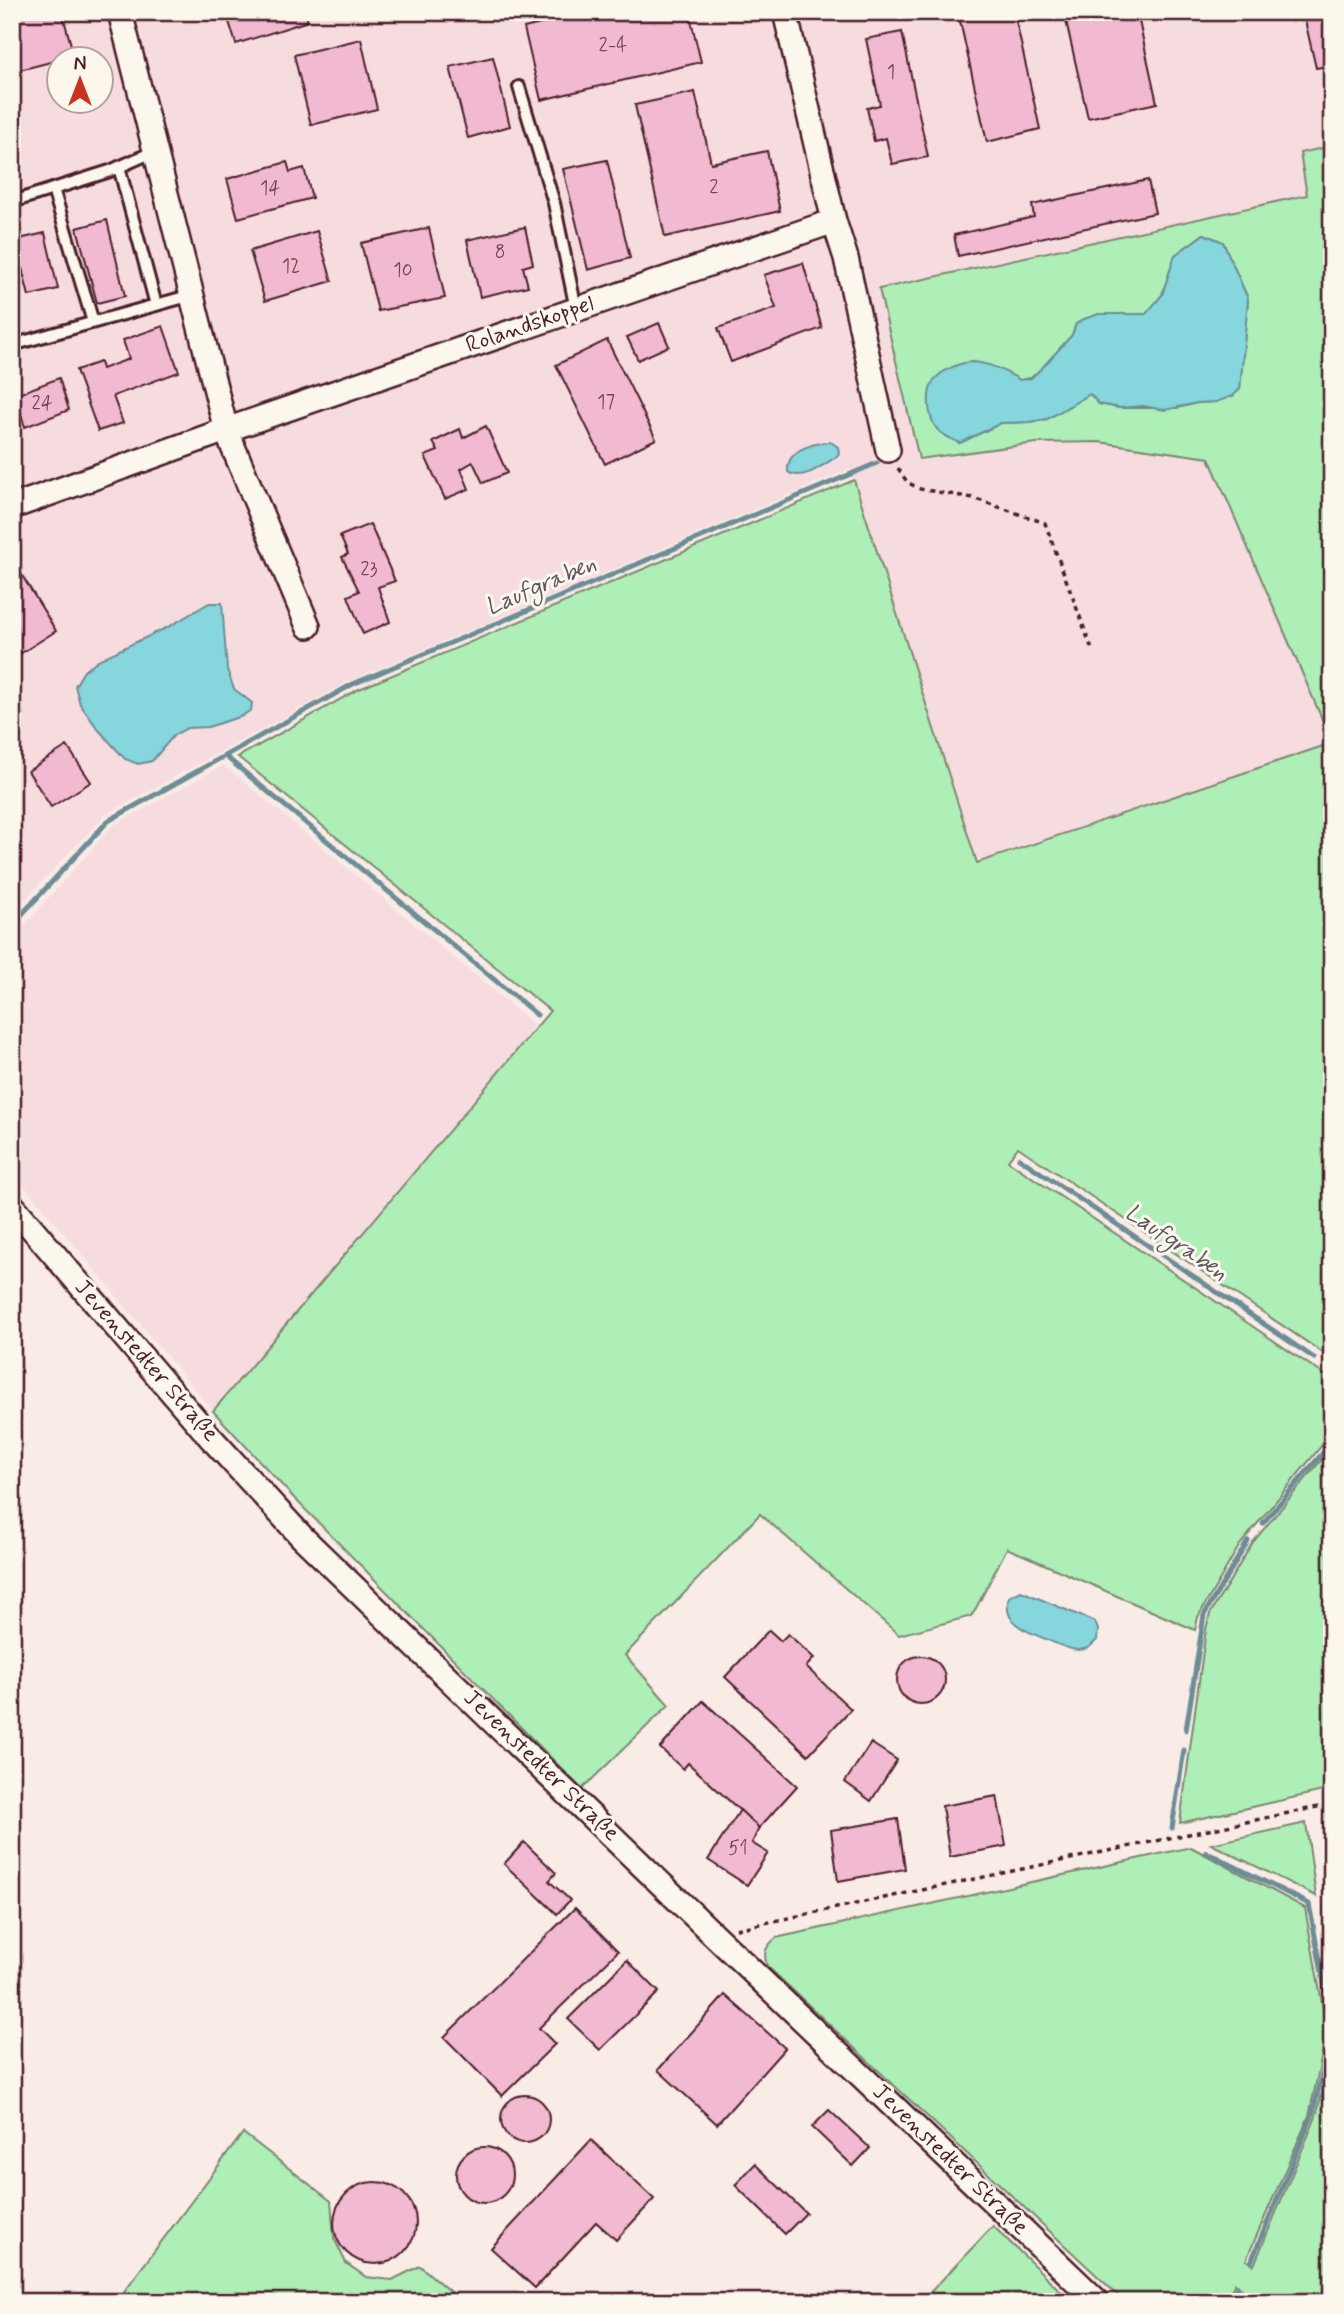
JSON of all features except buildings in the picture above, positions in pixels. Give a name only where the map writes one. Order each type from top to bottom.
[{"type":"street","points":[[120,12],[226,430],[308,626]]},
{"type":"street","points":[[785,12],[834,221],[846,258],[888,450]]},
{"type":"street","name":"Rolandskoppel","points":[[12,507],[226,430],[834,221]]},
{"type":"street","name":"Jevenstedter Straße","points":[[12,1205],[211,1438],[302,1537],[1098,2302]]},
{"type":"lane","points":[[519,87],[554,203],[576,309]]},
{"type":"lane","points":[[12,202],[119,167],[156,151]]},
{"type":"lane","points":[[119,167],[156,305]]},
{"type":"lane","points":[[53,189],[93,322]]},
{"type":"lane","points":[[12,345],[192,295]]},
{"type":"path","points":[[888,450],[907,482],[920,489],[973,498],[1045,523],[1093,652]]},
{"type":"path","points":[[713,1934],[1332,1804]]},
{"type":"shaded area","points":[[12,12],[1332,12],[1332,146],[1300,153],[1307,195],[880,289],[1036,443],[1099,442],[1209,458],[1332,743],[977,863],[850,469],[352,680],[105,815],[12,913]]},
{"type":"shaded area","points":[[224,765],[536,1026],[213,1411],[12,1171],[12,939],[112,826]]},
{"type":"green space","points":[[1332,146],[1332,742],[1209,458],[1099,442],[1036,443],[919,459],[879,289],[1307,195],[1300,153]],"holes":[[[1204,234],[1223,242],[1248,299],[1240,389],[1216,402],[1178,408],[1120,408],[1099,404],[1090,394],[1047,419],[1001,423],[960,443],[968,362],[995,368],[1020,380],[1031,378],[1072,335],[1076,324],[1099,314],[1146,314],[1162,295],[1175,255]]]},
{"type":"green space","points":[[854,480],[977,863],[1332,743],[1332,1359],[1018,1147],[1008,1161],[1332,1380],[1332,1433],[1239,1546],[1198,1617],[1195,1630],[1007,1548],[972,1616],[899,1635],[760,1514],[625,1655],[669,1705],[582,1789],[294,1498],[213,1411],[550,1011],[238,757],[357,690]]},
{"type":"green space","points":[[1332,1447],[1332,1789],[1180,1823],[1210,1614],[1253,1542]]},
{"type":"green space","points":[[1306,1823],[1316,1896],[1211,1844]]},
{"type":"green space","points":[[1191,1847],[1305,1908],[1327,2031],[1309,2116],[1246,2260],[1254,2265],[1315,2119],[1332,2054],[1332,2302],[1238,2302],[1244,2291],[1235,2283],[1225,2302],[1125,2302],[767,1966],[766,1951],[776,1938]]},
{"type":"green space","points":[[243,2133],[331,2201],[334,2238],[346,2263],[366,2277],[392,2280],[420,2266],[462,2302],[116,2302]]},
{"type":"green space","points":[[993,2226],[1072,2302],[921,2302]]},
{"type":"water","points":[[1204,234],[1223,242],[1248,299],[1240,389],[1233,396],[1216,402],[1165,410],[1099,404],[1090,394],[1047,419],[1001,423],[960,443],[937,429],[930,413],[929,400],[933,382],[939,375],[955,366],[977,362],[1002,370],[1020,380],[1031,378],[1072,335],[1076,324],[1084,319],[1099,314],[1146,314],[1162,295],[1175,255]]},
{"type":"water","points":[[831,442],[838,447],[839,453],[836,457],[806,474],[794,475],[788,472],[788,464],[796,453],[809,446]]},
{"type":"water","points":[[209,603],[222,603],[227,669],[234,689],[252,703],[251,710],[242,716],[208,727],[187,728],[174,735],[152,761],[138,764],[125,759],[80,704],[75,686],[84,671],[98,660],[170,626]]},
{"type":"water","points":[[1021,1591],[1095,1622],[1097,1640],[1087,1648],[1075,1650],[1018,1626],[1009,1614],[1008,1606],[1009,1597]]},
{"type":"waterway","name":"Laufgraben","points":[[12,925],[108,821],[353,684],[877,463]]},
{"type":"waterway","name":"Laufgraben","points":[[225,756],[537,1015]]},
{"type":"waterway","name":"Laufgraben","points":[[1019,1158],[1314,1358]]},
{"type":"waterway","points":[[1263,1523],[1332,1442]]},
{"type":"waterway","points":[[1186,1730],[1204,1615],[1248,1541]]},
{"type":"waterway","points":[[1172,1828],[1184,1750]]},
{"type":"waterway","points":[[1206,1852],[1309,1904],[1332,2026]]},
{"type":"waterway","points":[[1251,2262],[1312,2116],[1332,2033]]},
{"type":"waterway","points":[[1230,2302],[1237,2287]]}]
